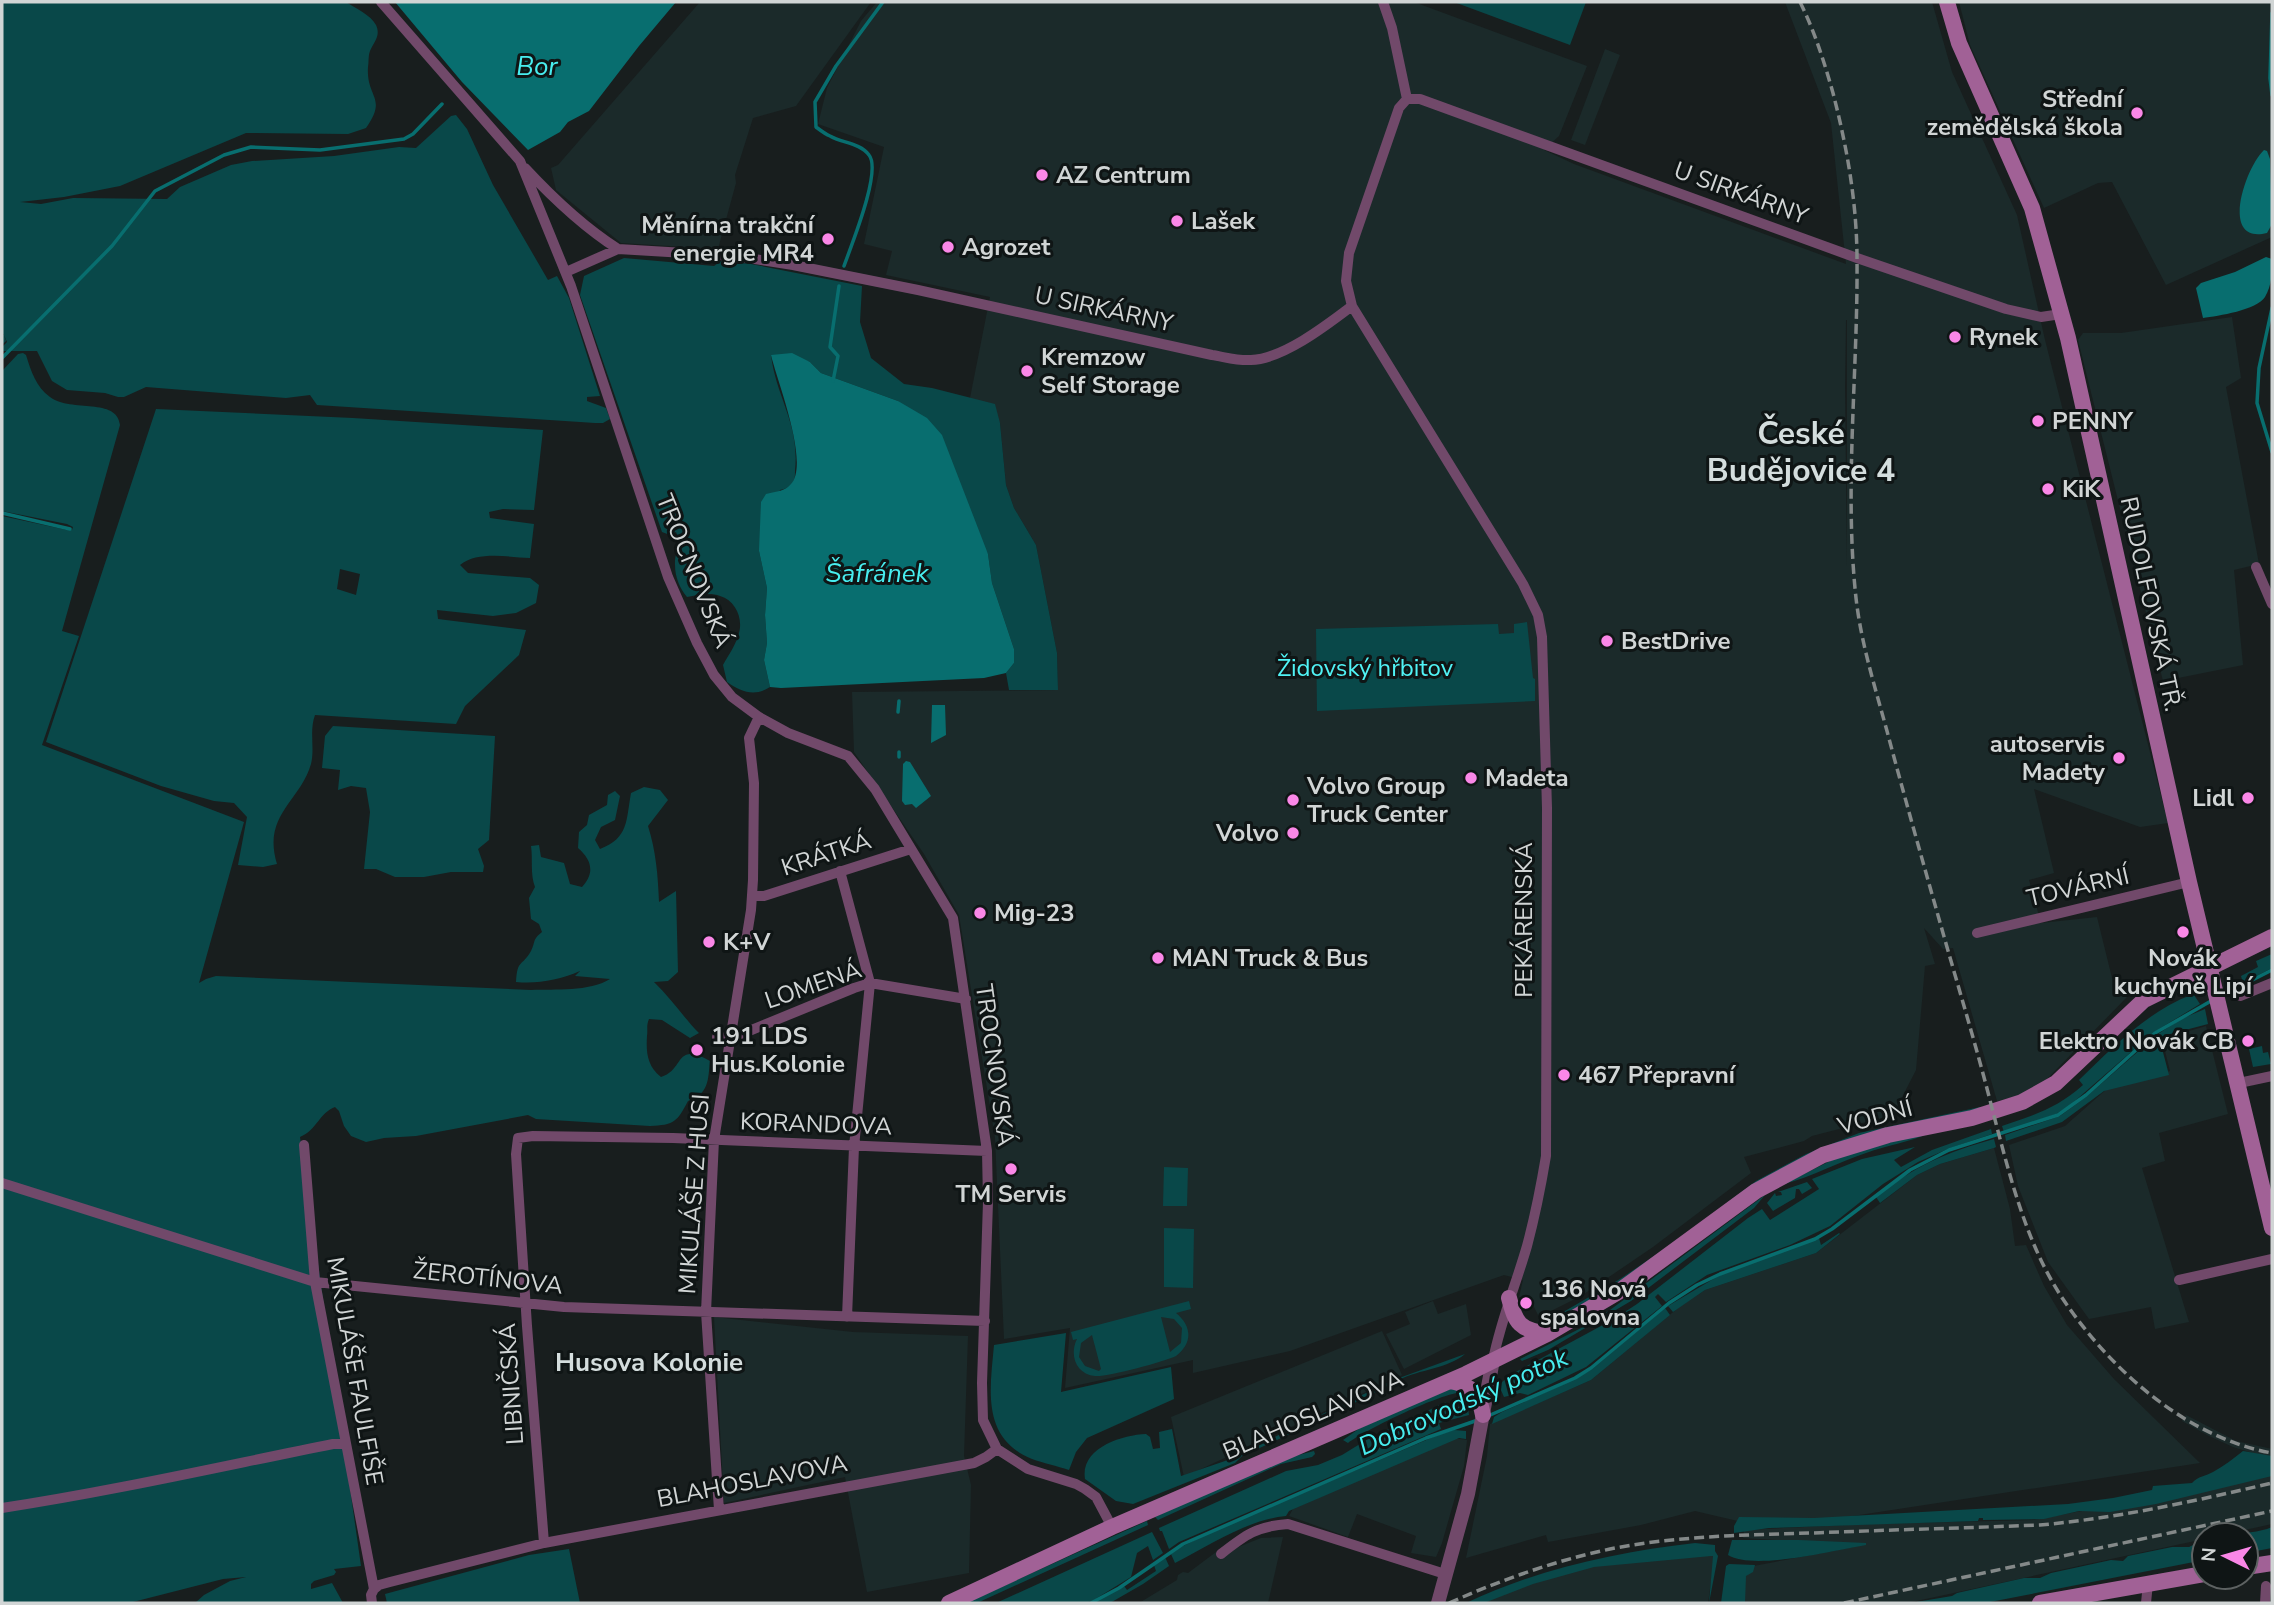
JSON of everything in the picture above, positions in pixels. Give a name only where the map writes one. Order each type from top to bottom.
[{"type":"main road","name":"RUDOLFOVSKÁ TŘ.","points":[[1947,2],[1959,43],[2032,208],[2061,314],[2189,882],[2272,1228]]},
{"type":"main road","name":"VODNÍ","points":[[1493,1360],[1547,1334],[1618,1292],[1756,1191],[1824,1155],[1888,1135],[1972,1118],[2022,1102],[2056,1083],[2144,1000],[2272,937]]},
{"type":"main road","points":[[1509,1298],[1513,1314],[1523,1328],[1547,1334]]},
{"type":"main road","name":"BLAHOSLAVOVA","points":[[950,1603],[1112,1527],[1493,1360]]},
{"type":"main road","points":[[1450,1381],[1467,1385],[1477,1395],[1483,1412]]},
{"type":"main road","points":[[2040,1603],[2190,1576]]},
{"type":"street","name":"TROCNOVSKÁ","points":[[381,2],[520,161],[566,272],[668,577],[714,675],[732,697],[759,717],[788,733],[848,756],[875,789],[953,918],[987,1151],[983,1420],[997,1449]]},
{"type":"street","points":[[1352,306],[1346,281],[1349,253],[1399,108],[1407,99],[1392,28],[1382,2]]},
{"type":"street","name":"U SIRKÁRNY","points":[[1407,99],[1420,99],[1857,258],[2006,309],[2041,317],[2061,314]]},
{"type":"street","points":[[520,161],[556,198],[603,239],[618,248]]},
{"type":"street","name":"U SIRKÁRNY","points":[[566,272],[618,248],[736,256],[918,290],[1212,355],[1252,360],[1275,354],[1312,336],[1352,306]]},
{"type":"street","name":"PEKÁRENSKÁ","points":[[1352,306],[1523,584],[1538,615],[1542,637],[1547,808],[1546,1156],[1536,1211],[1493,1360],[1468,1494],[1438,1603]]},
{"type":"street","points":[[2256,567],[2272,604]]},
{"type":"street","name":"MIKULÁŠE Z HUSI","points":[[719,1510],[706,1312],[714,1140],[732,1038],[752,895],[754,783],[749,738],[759,717]]},
{"type":"street","name":"KRÁTKÁ","points":[[752,895],[764,896],[911,849]]},
{"type":"street","points":[[840,871],[870,983],[854,1147],[847,1317]]},
{"type":"street","name":"TOVÁRNÍ","points":[[1977,933],[2189,882]]},
{"type":"street","name":"LOMENÁ","points":[[717,1037],[732,1038],[870,983],[966,999]]},
{"type":"street","points":[[2241,996],[2272,983]]},
{"type":"street","points":[[2239,1083],[2272,1076]]},
{"type":"street","name":"KORANDOVA","points":[[518,1138],[533,1136],[714,1140],[987,1151]]},
{"type":"street","name":"LIBNIČSKÁ","points":[[518,1138],[516,1154],[544,1543]]},
{"type":"street","name":"MIKULÁŠE FAULFIŠE","points":[[304,1145],[316,1282],[374,1589],[371,1595],[372,1603]]},
{"type":"street","name":"ŽEROTÍNOVA","points":[[2,1182],[316,1282],[564,1307],[985,1321]]},
{"type":"street","points":[[2179,1280],[2272,1259]]},
{"type":"street","points":[[2,1508],[80,1496],[139,1482],[333,1444],[345,1444]]},
{"type":"street","points":[[997,1449],[1028,1469],[1085,1489],[1096,1497],[1112,1527]]},
{"type":"street","name":"BLAHOSLAVOVA","points":[[374,1589],[390,1582],[544,1543],[974,1463],[997,1449]]},
{"type":"street","points":[[1221,1554],[1245,1535],[1267,1526],[1288,1524],[1445,1574]]},
{"type":"street","points":[[2146,1603],[2148,1583]]},
{"type":"street","points":[[2265,1603],[2266,1586]]},
{"type":"shaded area","points":[[700,2],[871,2],[796,106],[753,118],[735,175],[736,183],[718,249],[621,243],[556,190],[551,168],[558,165]]},
{"type":"shaded area","points":[[877,2],[1414,2],[1587,66],[1559,136],[1544,150],[1574,164],[1846,264],[1831,123],[1785,2],[1932,2],[1952,72],[2017,215],[2045,340],[2168,823],[2140,827],[2034,789],[2054,873],[2029,880],[2041,923],[2097,917],[2112,978],[2127,997],[2047,1079],[2018,1096],[1997,1101],[1953,948],[1943,949],[1924,928],[1935,964],[1925,966],[1916,1070],[1893,1115],[1744,1157],[1751,1173],[1653,1247],[1581,1296],[1539,1317],[1531,1301],[1519,1297],[1523,1280],[1504,1275],[1290,1351],[1193,1373],[1193,1360],[1065,1388],[1070,1328],[1004,1339],[995,1138],[959,915],[924,854],[854,752],[852,692],[1058,690],[1057,653],[1036,545],[1014,508],[1006,485],[1000,423],[969,403],[990,297],[886,275],[892,251],[864,244],[884,147],[818,124],[827,88],[861,21]],"holes":[[[1847,320],[1847,568],[1845,387]]]},
{"type":"shaded area","name":"Střední zemědělská škola","points":[[1959,2],[2272,2],[2272,237],[2166,285],[2112,182],[2098,183],[2044,208],[1970,45]]},
{"type":"shaded area","points":[[1605,49],[1620,55],[1585,145],[1571,140]]},
{"type":"shaded area","points":[[2232,317],[2241,378],[2226,387],[2259,564],[2234,570],[2243,665],[2163,681],[2078,340],[2083,333],[2121,333]]},
{"type":"shaded area","points":[[2206,1026],[2228,1114],[2159,1133],[2165,1161],[2142,1168],[2189,1322],[2155,1329],[2151,1307],[2089,1319],[2048,1262],[2018,1186],[2009,1145],[2065,1126],[2109,1087],[2170,1071],[2162,1039]]},
{"type":"shaded area","points":[[1994,1148],[2010,1209],[2015,1246],[2026,1245],[2044,1286],[2067,1325],[2114,1379],[2200,1463],[1820,1521],[1742,1522],[1695,1511],[1641,1525],[1548,1542],[1546,1535],[1466,1558],[1487,1456],[1490,1424],[1591,1380],[1678,1308],[1705,1290],[1816,1253],[1917,1175],[1940,1164]]},
{"type":"shaded area","points":[[1433,1301],[1438,1314],[1466,1304],[1471,1335],[1404,1369],[1386,1334],[1410,1324],[1405,1312]]},
{"type":"shaded area","points":[[714,1317],[853,1332],[968,1336],[964,1456],[971,1485],[969,1573],[867,1592],[845,1477],[724,1503]]},
{"type":"shaded area","points":[[1382,1331],[1402,1375],[1184,1477],[1171,1417]]},
{"type":"shaded area","points":[[2186,1415],[2236,1441],[2272,1449],[2272,1459],[2233,1447],[2207,1435],[2182,1421]]},
{"type":"shaded area","points":[[1453,1438],[1467,1440],[1464,1466],[1436,1557],[1411,1553],[1416,1536],[1357,1514],[1348,1537],[1289,1516],[1293,1509]]},
{"type":"shaded area","points":[[2272,1473],[2272,1524],[2260,1527],[2260,1521],[2190,1521],[2190,1542],[1907,1603],[1734,1603],[1733,1570],[1863,1545],[1743,1538],[1744,1530],[2033,1520]]},
{"type":"shaded area","points":[[1283,1537],[1268,1603],[1139,1603],[1216,1552],[1221,1554],[1261,1538]]},
{"type":"shaded area","points":[[1715,1554],[1708,1603],[1481,1603],[1597,1564]]},
{"type":"green space","points":[[2,2],[346,2],[362,12],[374,21],[378,32],[369,53],[368,67],[368,77],[376,103],[366,128],[348,134],[246,133],[120,186],[20,202],[41,204],[73,198],[167,199],[180,187],[231,165],[399,147],[416,148],[451,116],[456,115],[467,129],[493,185],[548,280],[557,276],[569,298],[600,396],[587,397],[587,401],[606,408],[610,419],[595,423],[317,405],[310,395],[286,398],[146,387],[118,397],[105,393],[67,390],[52,381],[37,351],[2,351],[7,342],[2,333]]},
{"type":"green space","points":[[1454,2],[1586,2],[1570,45]]},
{"type":"green space","points":[[624,258],[714,266],[721,261],[751,264],[862,286],[860,322],[871,358],[904,384],[932,388],[995,404],[1000,423],[1006,485],[1014,508],[1036,545],[1057,653],[1058,690],[1009,690],[1006,673],[1014,663],[1014,649],[992,583],[988,554],[898,401],[821,373],[810,362],[788,355],[771,355],[794,439],[795,477],[790,486],[780,490],[759,551],[767,588],[767,643],[764,660],[770,687],[759,692],[748,692],[727,682],[723,665],[740,630],[738,612],[731,602],[720,596],[704,594],[687,597],[680,587],[675,565],[678,537],[676,532],[670,535],[662,532],[580,295],[584,276]]},
{"type":"green space","points":[[23,353],[38,384],[50,397],[59,402],[111,411],[117,416],[120,425],[62,631],[79,636],[42,745],[244,822],[199,983],[216,976],[531,990],[572,989],[602,983],[610,979],[575,976],[580,971],[548,981],[516,982],[519,966],[542,932],[539,924],[531,919],[529,898],[535,887],[531,846],[539,845],[541,857],[564,863],[570,884],[582,887],[589,877],[590,867],[578,848],[579,832],[587,825],[589,815],[607,805],[608,795],[615,791],[620,796],[615,820],[601,827],[595,840],[600,849],[621,834],[627,820],[631,793],[644,787],[660,790],[668,800],[648,826],[656,864],[659,902],[676,891],[678,972],[668,981],[654,982],[699,1033],[690,1038],[662,1020],[649,1019],[647,1053],[650,1063],[661,1077],[674,1069],[685,1055],[691,1054],[710,1061],[704,1090],[688,1101],[674,1121],[650,1126],[536,1119],[528,1115],[416,1136],[366,1142],[351,1136],[335,1107],[300,1137],[361,1566],[334,1569],[334,1575],[314,1581],[311,1589],[332,1583],[343,1603],[195,1603],[230,1581],[246,1577],[223,1579],[129,1603],[2,1603],[2,516],[67,530],[72,530],[73,527],[2,511],[2,371],[18,354]]},
{"type":"green space","points":[[156,409],[543,430],[534,510],[503,509],[489,512],[490,518],[534,524],[530,558],[484,556],[460,565],[468,573],[530,578],[539,585],[536,603],[516,613],[493,616],[437,610],[438,619],[526,630],[519,655],[465,706],[456,724],[315,715],[311,764],[306,777],[278,821],[274,833],[277,864],[263,867],[238,865],[247,817],[234,803],[214,801],[161,786],[46,742]],"holes":[[[340,569],[360,574],[356,595],[337,589]]]},
{"type":"green space","name":"Židovský hřbitov","points":[[1527,622],[1535,679],[1535,701],[1317,711],[1316,629],[1498,624],[1499,634],[1514,633],[1514,624]]},
{"type":"green space","points":[[333,726],[495,736],[489,840],[478,849],[484,866],[483,872],[395,877],[376,869],[364,869],[370,812],[366,788],[351,786],[338,790],[340,770],[322,768],[325,736]]},
{"type":"green space","points":[[2272,954],[2272,968],[2243,983],[2241,976],[2258,967],[2256,961]]},
{"type":"green space","points":[[2194,995],[2200,1004],[2154,1032],[2069,1106],[2056,1114],[2004,1132],[2002,1126],[2064,1100],[2083,1085],[2079,1080],[2131,1032],[2160,1011]]},
{"type":"green space","points":[[2205,1009],[2208,1024],[2159,1037],[2169,1075],[2104,1091],[2062,1122],[2006,1141],[2005,1135],[2060,1116],[2086,1097],[2158,1034],[2181,1019]]},
{"type":"green space","points":[[2262,1046],[2263,1053],[2268,1052],[2271,1064],[2253,1067],[2249,1049]]},
{"type":"green space","points":[[1985,1108],[1834,1146],[1652,1263],[1546,1327],[1541,1325],[1620,1279],[1756,1181],[1806,1154],[1859,1133]]},
{"type":"green space","points":[[1991,1129],[1992,1134],[1918,1162],[1883,1184],[1830,1226],[1790,1245],[1707,1275],[1666,1302],[1658,1294],[1655,1297],[1662,1306],[1586,1367],[1528,1395],[1520,1393],[1504,1397],[1501,1383],[1510,1375],[1637,1304],[1762,1209],[1770,1220],[1819,1189],[1812,1179],[1862,1159],[1915,1147],[1894,1160],[1901,1167],[1932,1150]]},
{"type":"green space","points":[[1929,1133],[1874,1150],[1784,1184],[1834,1159],[1888,1142]]},
{"type":"green space","points":[[1994,1139],[1994,1148],[1940,1164],[1917,1175],[1880,1203],[1876,1197],[1932,1161]]},
{"type":"green space","points":[[1164,1167],[1188,1168],[1187,1206],[1163,1206]]},
{"type":"green space","points":[[1807,1182],[1812,1188],[1802,1194],[1796,1189],[1795,1198],[1773,1211],[1767,1203],[1775,1193],[1776,1196],[1782,1195],[1778,1192]]},
{"type":"green space","points":[[1765,1195],[1754,1208],[1631,1301],[1548,1350],[1522,1361],[1520,1359],[1610,1310]]},
{"type":"green space","points":[[1164,1228],[1194,1229],[1193,1288],[1164,1287]]},
{"type":"green space","points":[[1839,1233],[1816,1253],[1705,1290],[1673,1312],[1668,1306],[1720,1275],[1819,1238],[1821,1245]]},
{"type":"green space","points":[[1189,1301],[1191,1309],[1176,1313],[1188,1329],[1188,1340],[1176,1356],[1111,1374],[1095,1376],[1079,1368],[1074,1357],[1077,1339],[1073,1340],[1071,1332]],"holes":[[[1161,1317],[1174,1319],[1182,1328],[1181,1343],[1170,1352]],[[1092,1335],[1101,1369],[1099,1371],[1085,1366],[1079,1357],[1081,1343]]]},
{"type":"green space","points":[[1665,1308],[1670,1315],[1591,1380],[1492,1424],[1494,1417],[1502,1412],[1591,1370]]},
{"type":"green space","points":[[1066,1333],[1061,1392],[1171,1367],[1174,1399],[1087,1438],[1076,1452],[1069,1470],[1032,1459],[1004,1439],[992,1411],[991,1395],[994,1345]]},
{"type":"green space","points":[[1465,1354],[1450,1363],[1399,1380],[1242,1456],[1235,1463],[1133,1504],[1116,1501],[1085,1479],[1085,1468],[1089,1459],[1105,1445],[1126,1437],[1146,1434],[1150,1437],[1153,1449],[1160,1448],[1159,1432],[1172,1429],[1181,1476],[1225,1461],[1391,1381]]},
{"type":"green space","points":[[1452,1388],[1463,1392],[1438,1398],[1404,1413],[1348,1443],[1343,1440],[1360,1428]]},
{"type":"green space","points":[[1461,1400],[1468,1408],[1469,1415],[1439,1423],[1441,1429],[1179,1542],[1169,1549],[1160,1531],[1159,1528],[1286,1471],[1318,1465],[1342,1455],[1368,1439],[1446,1402],[1450,1411],[1462,1405]]},
{"type":"green space","points":[[1454,1430],[1466,1431],[1466,1439],[1459,1438],[1289,1511],[1286,1516],[1257,1522],[1175,1563],[1171,1554],[1212,1532]]},
{"type":"green space","points":[[1314,1451],[1312,1457],[1281,1464],[1158,1520],[1155,1517],[1279,1460]]},
{"type":"green space","points":[[2243,1451],[2272,1456],[2272,1476],[2156,1504],[2110,1512],[2079,1511],[2044,1519],[1979,1518],[1978,1521],[1769,1528],[1734,1533],[1739,1517],[1814,1518],[2068,1504],[2113,1498],[2152,1490],[2153,1486],[2192,1483]]},
{"type":"green space","points":[[1147,1521],[1148,1525],[977,1603],[966,1603]]},
{"type":"green space","points":[[2272,1527],[2272,1548],[2260,1550],[2260,1530]]},
{"type":"green space","points":[[1152,1532],[1163,1553],[1153,1560],[1148,1546],[1137,1553],[1131,1577],[1092,1601],[996,1603]]},
{"type":"green space","points":[[1732,1540],[1799,1540],[1866,1545],[1795,1558],[1756,1561],[1728,1555]]},
{"type":"green space","points":[[1695,1543],[1715,1545],[1718,1556],[1709,1603],[1713,1556],[1594,1567],[1533,1584],[1484,1603],[1466,1603],[1549,1571],[1636,1551]]},
{"type":"green space","points":[[2172,1547],[2189,1547],[2190,1563],[1985,1603],[1910,1603],[1952,1596],[2024,1578],[2040,1578],[2051,1573],[2111,1560],[2123,1561],[2128,1556]]},
{"type":"green space","points":[[569,1549],[580,1603],[387,1603],[385,1594],[529,1555]]},
{"type":"green space","points":[[1165,1557],[1169,1566],[1143,1584],[1110,1603],[1093,1603],[1124,1586],[1127,1590],[1156,1571],[1154,1565]]},
{"type":"green space","points":[[1755,1565],[1753,1572],[1746,1576],[1745,1603],[1721,1603],[1726,1566]]},
{"type":"water","name":"Bor","points":[[395,2],[676,2],[589,111],[528,150],[462,82]]},
{"type":"water","points":[[2264,150],[2270,159],[2272,224],[2267,233],[2252,234],[2244,228],[2240,217],[2240,203],[2250,172]]},
{"type":"water","points":[[2266,257],[2272,259],[2271,279],[2261,302],[2237,312],[2203,318],[2196,288],[2201,283],[2235,272]]},
{"type":"water","name":"Šafránek","points":[[792,353],[810,362],[821,373],[898,401],[927,418],[942,435],[988,554],[992,583],[1014,649],[1014,663],[1006,673],[984,678],[770,687],[764,660],[767,643],[767,588],[759,551],[761,502],[766,494],[789,486],[796,473],[795,441],[771,355]]},
{"type":"water","points":[[932,705],[945,705],[946,735],[931,743]]},
{"type":"water","points":[[910,762],[931,796],[916,808],[912,804],[905,805],[902,801],[903,764]]},
{"type":"waterway","points":[[844,266],[869,192],[872,164],[869,155],[861,148],[816,127],[815,102],[836,66],[883,2]]},
{"type":"waterway","points":[[2272,13],[2272,95]]},
{"type":"waterway","points":[[2,358],[112,246],[155,191],[224,155],[251,147],[320,150],[404,139],[413,134],[442,104]]},
{"type":"waterway","points":[[833,381],[838,356],[830,347],[839,286]]},
{"type":"waterway","points":[[2272,308],[2259,368],[2257,403],[2272,452]]},
{"type":"waterway","points":[[2,513],[70,529]]},
{"type":"waterway","points":[[898,712],[899,701]]},
{"type":"waterway","points":[[899,752],[899,757]]},
{"type":"waterway","name":"Dobrovodský potok","points":[[2221,996],[2272,970]]},
{"type":"waterway","name":"Dobrovodský potok","points":[[1488,1416],[1575,1378],[1591,1368],[1669,1303],[1697,1285],[1815,1239],[1910,1170],[1949,1150],[2058,1115],[2086,1095],[2155,1033],[2211,1001]]},
{"type":"waterway","name":"Dobrovodský potok","points":[[1091,1603],[1119,1588],[1183,1544],[1426,1438],[1478,1420]]},
{"type":"railway","points":[[1800,2],[1833,93],[1853,196],[1857,302],[1851,514],[1856,598],[1861,632],[2019,1205],[2037,1251],[2059,1293],[2100,1347],[2124,1372],[2150,1395],[2208,1432],[2240,1445],[2272,1453]]},
{"type":"railway","points":[[1449,1603],[1548,1565],[1635,1545],[1735,1536],[2040,1525],[2128,1513],[2272,1483]]},
{"type":"railway","points":[[1844,1603],[2272,1511]]},
{"type":"place","name":"Střední zemědělská škola","points":[[2137,113]]},
{"type":"place","name":"AZ Centrum","points":[[1042,175]]},
{"type":"place","name":"Lašek","points":[[1177,221]]},
{"type":"place","name":"Měnírna trakční energie MR4","points":[[828,239]]},
{"type":"place","name":"Agrozet","points":[[948,247]]},
{"type":"place","name":"Rynek","points":[[1955,337]]},
{"type":"place","name":"Kremzow Self Storage","points":[[1027,371]]},
{"type":"place","name":"PENNY","points":[[2038,421]]},
{"type":"place","name":"KiK","points":[[2048,489]]},
{"type":"place","name":"BestDrive","points":[[1607,641]]},
{"type":"place","name":"autoservis Madety","points":[[2119,758]]},
{"type":"place","name":"Madeta","points":[[1471,778]]},
{"type":"place","name":"Lidl","points":[[2248,798]]},
{"type":"place","name":"Volvo Group Truck Center","points":[[1293,800]]},
{"type":"place","name":"Volvo","points":[[1293,833]]},
{"type":"place","name":"Mig-23","points":[[980,913]]},
{"type":"place","name":"Novák kuchyně Lipí","points":[[2183,932]]},
{"type":"place","name":"K+V","points":[[709,942]]},
{"type":"place","name":"MAN Truck & Bus","points":[[1158,958]]},
{"type":"place","name":"Elektro Novák CB","points":[[2248,1041]]},
{"type":"place","name":"191 LDS Hus.Kolonie","points":[[697,1050]]},
{"type":"place","name":"467 Přepravní","points":[[1564,1075]]},
{"type":"place","name":"TM Servis","points":[[1011,1169]]},
{"type":"place","name":"136 Nová spalovna","points":[[1526,1303]]},
{"type":"district","name":"České Budějovice 4","points":[[1801,452]]},
{"type":"district","name":"Husova Kolonie","points":[[649,1362]]}]
